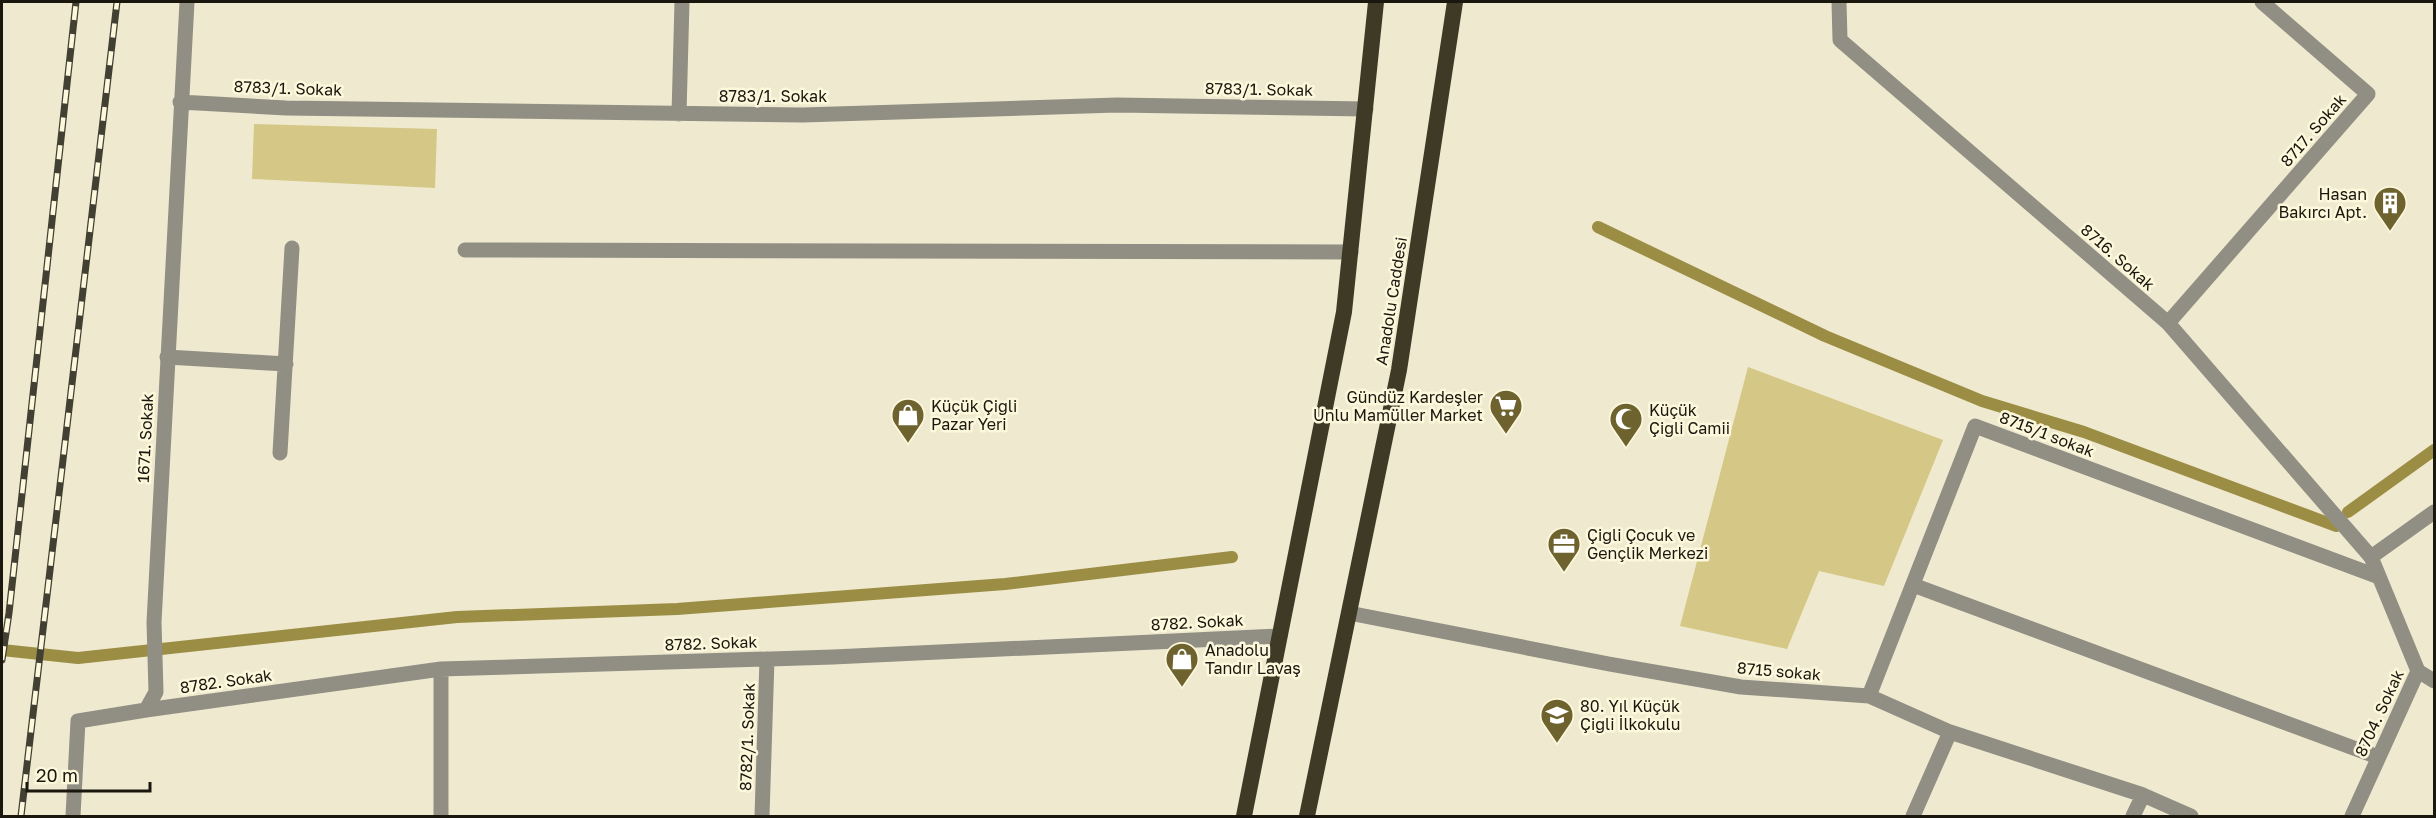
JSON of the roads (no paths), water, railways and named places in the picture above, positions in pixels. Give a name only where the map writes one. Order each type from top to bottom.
[{"type":"highway","points":[[1244,816],[1344,312],[1376,2]]},
{"type":"highway","name":"Anadolu Caddesi","points":[[1307,816],[1399,370],[1455,2]]},
{"type":"street","name":"1671. Sokak","points":[[146,710],[156,692],[154,622],[187,2]]},
{"type":"street","points":[[679,114],[682,2]]},
{"type":"street","name":"8716. Sokak","points":[[1839,2],[1839,40],[2168,323],[2371,557]]},
{"type":"street","name":"8717. Sokak","points":[[2168,323],[2368,94],[2262,2]]},
{"type":"street","name":"8783/1. Sokak","points":[[180,102],[286,108],[803,116],[1117,105],[1366,109]]},
{"type":"street","points":[[280,453],[292,248]]},
{"type":"street","points":[[465,250],[1351,252]]},
{"type":"street","points":[[167,357],[286,364]]},
{"type":"street","name":"8715/1 sokak","points":[[1869,696],[1975,426],[2379,577]]},
{"type":"street","points":[[2371,557],[2434,512]]},
{"type":"street","name":"8704. Sokak","points":[[2352,816],[2418,671],[2371,557]]},
{"type":"street","points":[[1913,585],[2378,757]]},
{"type":"street","name":"8715 sokak","points":[[1349,613],[1609,664],[1741,687],[1869,696],[1950,732],[2143,795],[2191,816]]},
{"type":"street","name":"8782. Sokak","points":[[146,710],[441,669],[767,659],[1280,636]]},
{"type":"street","name":"8782/1. Sokak","points":[[762,816],[767,659]]},
{"type":"street","points":[[441,669],[441,816]]},
{"type":"street","points":[[2418,671],[2434,681]]},
{"type":"street","points":[[73,816],[78,721],[146,710]]},
{"type":"street","points":[[1913,816],[1950,732]]},
{"type":"street","points":[[2133,816],[2143,795]]},
{"type":"waterway","points":[[1598,227],[1825,336],[1982,401],[2084,432],[2336,526]]},
{"type":"waterway","points":[[2348,512],[2434,450]]},
{"type":"waterway","points":[[2,650],[78,658],[457,617],[677,609],[1005,584],[1232,557]]},
{"type":"railway","points":[[2,660],[76,2]]},
{"type":"railway","points":[[21,816],[117,2]]},
{"type":"place","name":"Hasan Bakırcı Apt.","points":[[2390,232]]},
{"type":"place","name":"Gündüz Kardeşler Unlu Mamüller Market","points":[[1506,435]]},
{"type":"place","name":"Küçük Çiğli Pazar Yeri","points":[[908,444]]},
{"type":"place","name":"Küçük Çiğli Camii","points":[[1626,448]]},
{"type":"place","name":"Çiğli Çocuk ve Gençlik Merkezi","points":[[1564,573]]},
{"type":"place","name":"Anadolu Tandır Lavaş","points":[[1182,688]]},
{"type":"place","name":"80. Yıl Küçük Çiğli İlkokulu","points":[[1557,744]]}]
